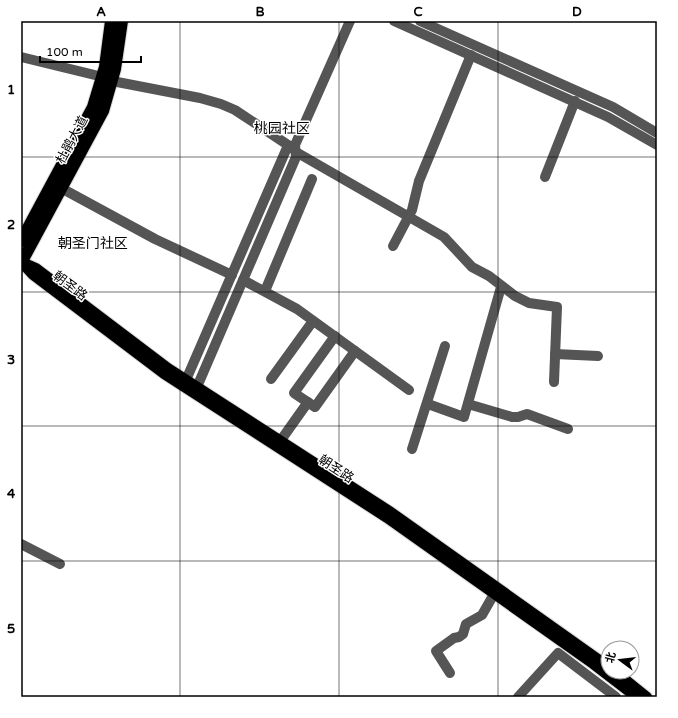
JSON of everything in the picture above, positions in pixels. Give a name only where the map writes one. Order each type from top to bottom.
[{"type":"highway","name":"杜鹃大道","points":[[21,262],[103,111],[111,21]]},
{"type":"highway","name":"杜鹃大道","points":[[21,242],[107,79],[122,21]]},
{"type":"main road","name":"朝圣路","points":[[21,262],[36,268],[196,387],[391,512],[600,660]]},
{"type":"main road","name":"朝圣路","points":[[21,262],[33,275],[164,374],[387,518],[593,664],[633,696]]},
{"type":"main road","points":[[626,680],[647,697]]},
{"type":"street","points":[[196,387],[296,157],[294,148],[350,21]]},
{"type":"street","points":[[394,21],[575,101],[608,117],[657,145]]},
{"type":"street","points":[[420,21],[613,107],[657,133]]},
{"type":"street","points":[[393,246],[412,210],[419,181],[471,55]]},
{"type":"street","points":[[21,57],[107,79],[200,98],[221,104],[235,110],[294,148],[444,237],[472,267],[489,276],[501,287],[529,303],[557,307],[554,382]]},
{"type":"street","points":[[545,177],[575,101]]},
{"type":"street","points":[[186,380],[286,150],[294,148]]},
{"type":"street","points":[[265,291],[312,179]]},
{"type":"street","points":[[61,188],[154,239],[232,275]]},
{"type":"street","points":[[243,280],[265,291],[313,321],[410,390]]},
{"type":"street","points":[[428,404],[464,417],[501,287]]},
{"type":"street","points":[[271,379],[313,321]]},
{"type":"street","points":[[334,336],[294,393],[315,407],[355,351]]},
{"type":"street","points":[[412,449],[446,346]]},
{"type":"street","points":[[555,354],[598,356]]},
{"type":"street","points":[[280,440],[308,402]]},
{"type":"street","points":[[468,404],[512,417],[527,414],[568,429]]},
{"type":"street","points":[[21,544],[60,564]]},
{"type":"street","points":[[450,673],[436,651],[463,634],[466,624],[482,615],[494,594]]},
{"type":"street","points":[[518,697],[558,653],[616,697]]},
{"type":"district","name":"桃园社区","points":[[282,128]]},
{"type":"district","name":"朝圣门社区","points":[[93,243]]}]
